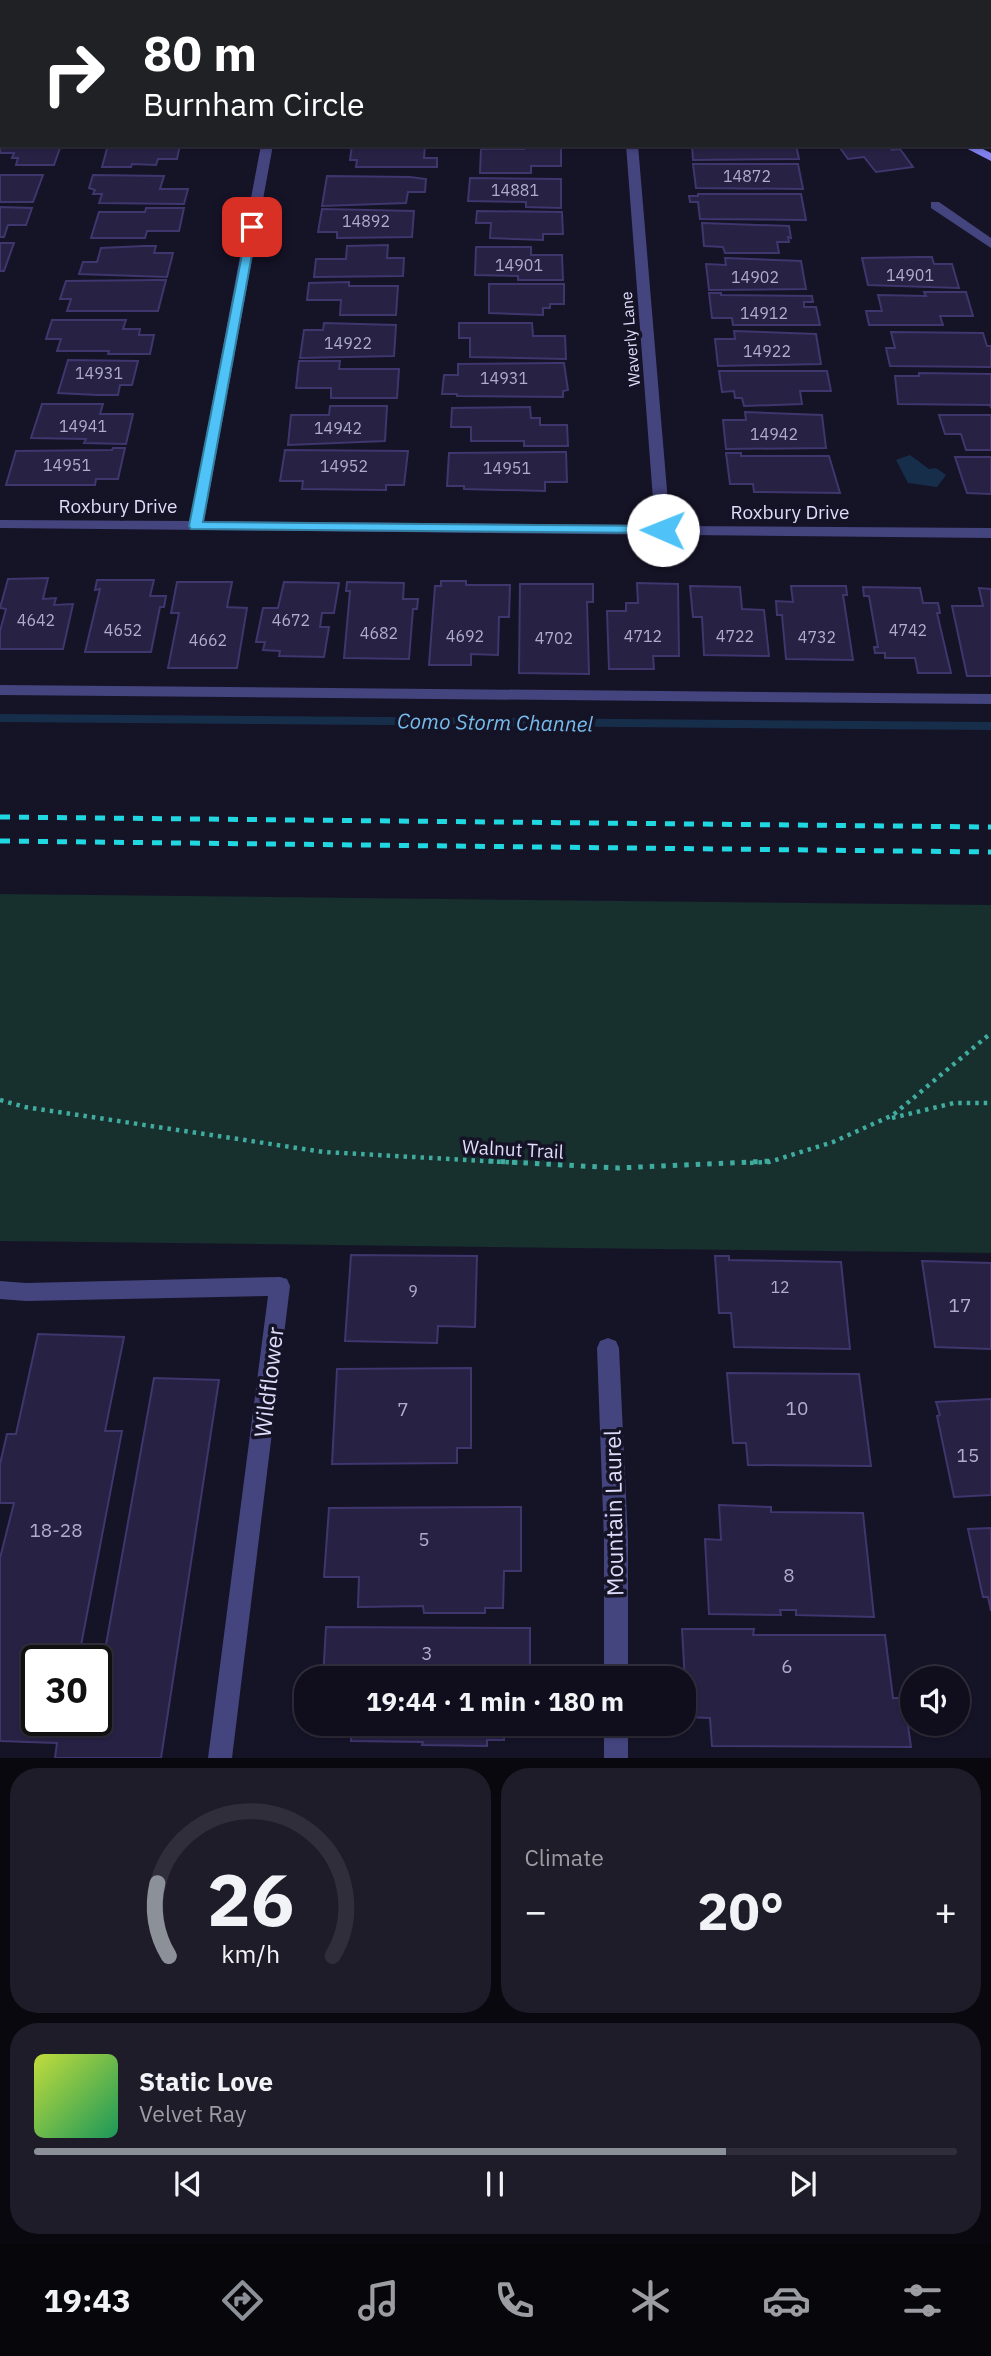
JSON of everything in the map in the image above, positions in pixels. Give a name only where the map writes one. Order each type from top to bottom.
[{"type":"main road","points":[[970,147],[991,159]]},
{"type":"street","points":[[196,526],[267,147]]},
{"type":"street","name":"Waverly Lane","points":[[632,147],[663,530]]},
{"type":"street","points":[[935,205],[991,244]]},
{"type":"street","name":"Roxbury Drive","points":[[0,524],[991,533]]},
{"type":"street","points":[[0,690],[991,699]]},
{"type":"street","name":"Wildflower","points":[[0,1290],[26,1292],[280,1286],[220,1758]]},
{"type":"street","name":"Mountain Laurel","points":[[608,1348],[616,1541],[616,1666]]},
{"type":"street","points":[[616,1736],[616,1758]]},
{"type":"path","name":"Walnut Trail","points":[[0,1100],[25,1107],[324,1152],[618,1168],[769,1162],[833,1142],[893,1115],[991,1033]]},
{"type":"path","points":[[878,1122],[954,1103],[991,1103]]},
{"type":"green space","points":[[0,894],[991,905],[991,1253],[0,1241]]},
{"type":"water","points":[[910,455],[929,469],[936,468],[946,475],[937,487],[908,483],[896,460]]},
{"type":"building","points":[[0,147],[60,147],[54,165],[16,165],[18,158],[12,158],[14,153],[0,153]]},
{"type":"building","points":[[107,147],[180,147],[177,159],[158,159],[156,165],[102,167]]},
{"type":"building","points":[[352,147],[425,147],[424,158],[437,158],[437,167],[356,167],[357,160],[350,160]]},
{"type":"building","points":[[561,147],[561,166],[531,166],[531,173],[480,173],[481,149]]},
{"type":"building","points":[[692,147],[796,147],[799,159],[693,160]]},
{"type":"building","points":[[839,147],[890,147],[892,150],[900,149],[913,167],[876,172],[864,157],[848,159]]},
{"type":"building","points":[[693,164],[798,164],[803,189],[696,188]]},
{"type":"building","points":[[0,175],[43,175],[33,202],[0,202]]},
{"type":"building","points":[[93,175],[164,176],[160,189],[188,189],[184,204],[99,203],[102,194],[93,194],[95,190],[89,188]]},
{"type":"building","points":[[327,176],[426,179],[425,192],[408,192],[406,203],[322,206]]},
{"type":"building","points":[[470,178],[561,179],[561,208],[526,207],[526,202],[468,201]]},
{"type":"building","points":[[801,194],[806,220],[700,219],[698,202],[690,202],[689,196]]},
{"type":"building","points":[[0,207],[32,208],[26,225],[8,225],[4,237],[0,237]]},
{"type":"building","points":[[146,208],[184,208],[179,231],[147,231],[145,238],[91,238],[99,212],[145,212]]},
{"type":"building","points":[[322,209],[414,211],[412,237],[337,238],[337,232],[318,232]]},
{"type":"building","points":[[477,211],[562,212],[563,234],[543,234],[543,240],[490,238],[491,223],[476,223]]},
{"type":"building","points":[[702,223],[789,226],[791,238],[788,237],[789,242],[777,242],[779,253],[725,253],[723,247],[704,246]]},
{"type":"building","points":[[0,243],[14,243],[4,271],[0,271]]},
{"type":"building","points":[[388,245],[387,258],[404,258],[403,276],[314,277],[316,259],[346,259],[347,246]]},
{"type":"building","points":[[156,246],[154,253],[173,253],[167,277],[79,274],[83,262],[97,262],[101,248]]},
{"type":"building","points":[[476,247],[531,247],[531,255],[562,255],[563,280],[518,280],[518,276],[475,275]]},
{"type":"building","points":[[932,257],[934,264],[952,264],[959,288],[868,285],[862,258]]},
{"type":"building","points":[[725,258],[801,261],[806,289],[709,290],[706,264],[726,265]]},
{"type":"building","points":[[166,280],[158,311],[67,311],[71,299],[60,299],[66,281]]},
{"type":"building","points":[[349,282],[349,286],[398,286],[396,315],[340,315],[341,300],[307,300],[309,283]]},
{"type":"building","points":[[489,284],[564,284],[564,304],[550,304],[550,308],[543,308],[543,315],[489,313]]},
{"type":"building","points":[[924,292],[966,292],[973,316],[940,316],[943,325],[869,325],[866,311],[882,311],[878,295],[926,296]]},
{"type":"building","points":[[709,293],[812,296],[813,302],[804,302],[804,307],[816,307],[820,325],[733,325],[732,318],[712,318]]},
{"type":"building","points":[[52,320],[126,320],[123,329],[140,329],[139,335],[154,335],[150,354],[57,351],[61,339],[46,339]]},
{"type":"building","points":[[324,323],[396,325],[394,356],[300,358],[304,330],[323,330]]},
{"type":"building","points":[[459,323],[532,323],[533,336],[565,336],[566,359],[470,357],[470,338],[459,338]]},
{"type":"building","points":[[734,331],[816,334],[821,364],[718,366],[715,339],[735,339]]},
{"type":"building","points":[[891,332],[983,333],[987,346],[991,346],[991,367],[890,366],[886,348],[895,348]]},
{"type":"building","points":[[68,360],[138,361],[132,385],[120,385],[118,395],[98,395],[58,393]]},
{"type":"building","points":[[299,361],[340,361],[339,369],[399,369],[397,398],[331,398],[331,388],[296,388]]},
{"type":"building","points":[[564,363],[568,390],[563,391],[563,397],[442,394],[444,375],[458,375],[458,364]]},
{"type":"building","points":[[719,371],[827,371],[831,391],[800,391],[802,404],[744,406],[742,398],[735,398],[734,391],[722,392]]},
{"type":"building","points":[[919,373],[991,374],[991,408],[990,405],[898,404],[895,376],[919,376]]},
{"type":"building","points":[[42,404],[103,404],[100,414],[133,414],[126,444],[84,443],[86,439],[31,438]]},
{"type":"building","points":[[330,406],[387,406],[385,441],[288,445],[291,415],[329,415]]},
{"type":"building","points":[[530,407],[531,418],[540,418],[540,425],[567,425],[568,446],[524,446],[524,441],[471,441],[471,427],[451,427],[452,408]]},
{"type":"building","points":[[745,412],[822,415],[826,448],[726,449],[723,420],[746,420]]},
{"type":"building","points":[[939,415],[991,415],[991,450],[966,450],[961,434],[945,434]]},
{"type":"building","points":[[125,448],[118,479],[96,479],[95,485],[6,485],[16,451]]},
{"type":"building","points":[[285,450],[408,451],[404,485],[386,485],[386,490],[302,489],[303,481],[280,481]]},
{"type":"building","points":[[566,452],[567,482],[545,482],[545,491],[464,489],[464,486],[447,486],[449,453]]},
{"type":"building","points":[[726,453],[741,453],[741,456],[829,456],[840,493],[754,492],[753,484],[730,484]]},
{"type":"building","points":[[955,457],[991,457],[991,494],[967,493]]},
{"type":"building","points":[[48,578],[43,599],[56,598],[54,605],[73,604],[63,649],[0,649],[0,631],[6,609],[0,608],[8,579]]},
{"type":"building","points":[[97,580],[154,580],[150,596],[166,596],[164,607],[160,607],[151,652],[85,652],[100,589],[95,590]]},
{"type":"building","points":[[441,581],[466,581],[466,585],[510,585],[509,617],[499,617],[498,655],[471,654],[471,665],[429,665],[435,586],[441,586]]},
{"type":"building","points":[[177,582],[232,582],[227,607],[247,608],[237,668],[168,668],[179,613],[171,613]]},
{"type":"building","points":[[284,582],[339,583],[334,613],[322,613],[320,627],[329,627],[324,657],[279,656],[280,651],[263,650],[265,642],[256,642],[263,608],[278,608]]},
{"type":"building","points":[[347,582],[404,583],[403,599],[418,599],[417,609],[413,609],[409,659],[344,658],[350,591],[346,591]]},
{"type":"building","points":[[637,583],[678,584],[679,656],[653,656],[654,669],[609,669],[607,611],[626,611],[626,603],[638,603]]},
{"type":"building","points":[[520,584],[593,584],[593,602],[587,602],[589,674],[519,673]]},
{"type":"building","points":[[690,586],[740,587],[742,609],[764,610],[769,656],[704,655],[702,617],[693,617]]},
{"type":"building","points":[[791,586],[846,586],[847,595],[843,595],[853,660],[786,659],[782,615],[777,615],[776,601],[793,602]]},
{"type":"building","points":[[863,587],[920,588],[923,603],[938,603],[940,613],[937,613],[951,673],[918,673],[915,658],[885,658],[885,653],[875,653],[874,647],[878,647],[869,596],[864,596]]},
{"type":"building","points":[[979,588],[991,589],[991,676],[967,676],[952,606],[983,606]]},
{"type":"building","points":[[351,1255],[477,1256],[475,1327],[438,1326],[437,1343],[345,1341]]},
{"type":"building","points":[[715,1256],[729,1256],[729,1260],[841,1262],[850,1349],[734,1347],[731,1313],[719,1313]]},
{"type":"building","points":[[922,1261],[991,1263],[991,1349],[935,1347]]},
{"type":"building","points":[[38,1334],[124,1337],[105,1431],[122,1431],[81,1645],[21,1645],[21,1736],[112,1736],[112,1645],[106,1645],[154,1378],[219,1380],[161,1758],[55,1758],[57,1743],[0,1741],[0,1558],[14,1503],[0,1503],[0,1464],[7,1434],[16,1434]]},
{"type":"building","points":[[471,1368],[471,1448],[457,1448],[457,1463],[332,1464],[337,1369]]},
{"type":"building","points":[[727,1373],[859,1374],[871,1466],[748,1465],[746,1443],[733,1443]]},
{"type":"building","points":[[991,1399],[991,1495],[954,1497],[936,1402]]},
{"type":"building","points":[[719,1505],[771,1507],[771,1512],[863,1513],[874,1617],[796,1615],[796,1610],[780,1610],[781,1615],[709,1614],[705,1539],[721,1540]]},
{"type":"building","points":[[521,1507],[521,1571],[504,1571],[503,1608],[485,1608],[485,1613],[424,1613],[423,1606],[358,1607],[359,1577],[324,1577],[329,1508]]},
{"type":"building","points":[[991,1528],[991,1611],[988,1597],[983,1597],[968,1529]]},
{"type":"building","points":[[326,1627],[530,1628],[530,1666],[324,1666]]},
{"type":"building","points":[[682,1629],[754,1629],[753,1635],[885,1635],[893,1698],[900,1698],[900,1736],[909,1736],[911,1747],[712,1746],[710,1718],[696,1717],[696,1666],[684,1666]]},
{"type":"building","points":[[351,1736],[504,1736],[504,1740],[487,1740],[487,1746],[351,1741]]},
{"type":"waterway","name":"Como Storm Channel","points":[[0,718],[991,726]]},
{"type":"railway","points":[[0,817],[991,827]]},
{"type":"railway","points":[[0,841],[991,852]]},
{"type":"route","points":[[252,227],[196,526],[663,530]]}]
